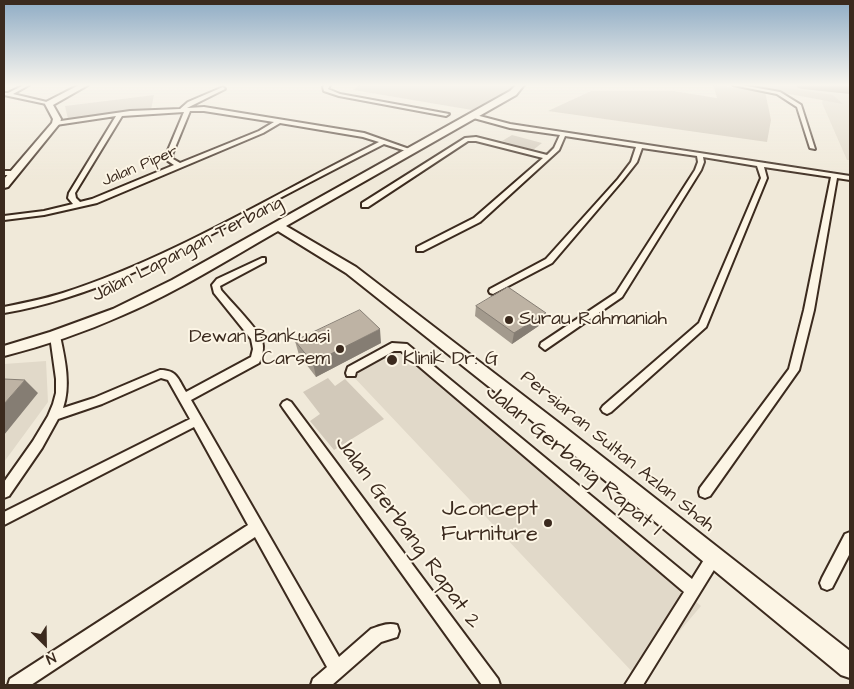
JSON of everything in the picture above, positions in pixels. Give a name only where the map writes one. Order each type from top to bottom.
[{"type":"street","points":[[4,185],[56,123],[56,117]]},
{"type":"street","points":[[56,123],[103,117]]},
{"type":"street","points":[[78,205],[72,198],[72,193],[119,117]]},
{"type":"street","points":[[178,165],[170,160],[169,156],[182,117]]},
{"type":"street","points":[[256,117],[364,136],[408,150]]},
{"type":"street","name":"Jalan Lapangan Terbang","points":[[7,344],[55,336],[124,309],[206,268],[368,177],[408,150],[470,117]]},
{"type":"street","points":[[476,117],[510,126],[850,178]]},
{"type":"street","points":[[803,117],[813,148]]},
{"type":"street","name":"Jalan Piper","points":[[4,218],[44,213],[110,195],[178,165],[261,132],[280,121]]},
{"type":"street","points":[[420,249],[477,220],[557,149],[564,134]]},
{"type":"street","points":[[366,205],[467,139],[476,139],[547,157]]},
{"type":"street","points":[[4,310],[39,304],[68,296],[157,260],[382,142]]},
{"type":"street","points":[[493,291],[553,257],[620,180],[634,162],[640,146]]},
{"type":"street","points":[[546,346],[619,295],[698,170],[701,162],[700,155]]},
{"type":"street","points":[[606,409],[703,325],[764,178],[763,170],[759,164]]},
{"type":"street","name":"Jalan Lapangan Terbang","points":[[7,344],[82,316],[138,292],[212,255],[361,174],[383,166]]},
{"type":"street","points":[[4,173],[14,173]]},
{"type":"street","points":[[705,492],[794,370],[809,310],[834,176]]},
{"type":"street","points":[[212,255],[280,225],[288,216],[339,186]]},
{"type":"street","points":[[305,240],[293,224],[307,211]]},
{"type":"street","name":"Persiaran Sultan Azlan Shah","points":[[280,225],[351,270],[716,553],[850,654]]},
{"type":"street","points":[[250,243],[276,239],[305,240]]},
{"type":"street","points":[[184,398],[255,360],[259,345],[256,338],[217,291],[216,285],[220,281],[262,260]]},
{"type":"street","points":[[4,492],[54,416],[61,395],[60,365],[55,336],[62,328],[82,316]]},
{"type":"street","name":"Jalan Gerbang Rapat 1","points":[[351,373],[352,370],[392,347],[403,347],[693,590]]},
{"type":"street","points":[[54,416],[98,401],[160,374],[168,374],[172,377],[337,669]]},
{"type":"street","name":"Jalan Gerbang Rapat 2","points":[[288,405],[492,685]]},
{"type":"street","points":[[4,519],[196,421]]},
{"type":"street","points":[[16,685],[257,527]]},
{"type":"street","points":[[828,583],[850,539]]},
{"type":"street","points":[[633,685],[645,669],[716,553]]},
{"type":"street","name":"Persiaran Sultan Azlan Shah","points":[[716,553],[850,666]]},
{"type":"street","points":[[319,685],[377,635],[391,631]]},
{"type":"shaded area","points":[[68,117],[85,117],[68,119]]},
{"type":"shaded area","points":[[591,117],[770,117],[767,142]]},
{"type":"shaded area","points":[[828,117],[850,117],[850,160],[847,160]]},
{"type":"shaded area","points":[[512,135],[542,143],[533,150],[502,141]]},
{"type":"shaded area","points":[[401,344],[701,606],[639,679],[350,373]]},
{"type":"shaded area","points":[[46,361],[48,402],[4,462],[4,364]]},
{"type":"shaded area","points":[[328,378],[335,386],[345,379],[384,419],[334,450],[310,421],[320,414],[303,392]]},
{"type":"building","points":[[508,287],[546,313],[514,333],[476,306]]},
{"type":"building","points":[[360,310],[380,329],[313,363],[295,341]]},
{"type":"building","points":[[4,379],[25,380],[4,404]]},
{"type":"place","name":"Surau Rahmaniah","points":[[509,320]]},
{"type":"place","name":"Dewan Bankuasi Carsem","points":[[340,349]]},
{"type":"place","name":"Klinik Dr. G","points":[[392,360]]},
{"type":"place","name":"Jconcept Furniture","points":[[548,523]]}]
